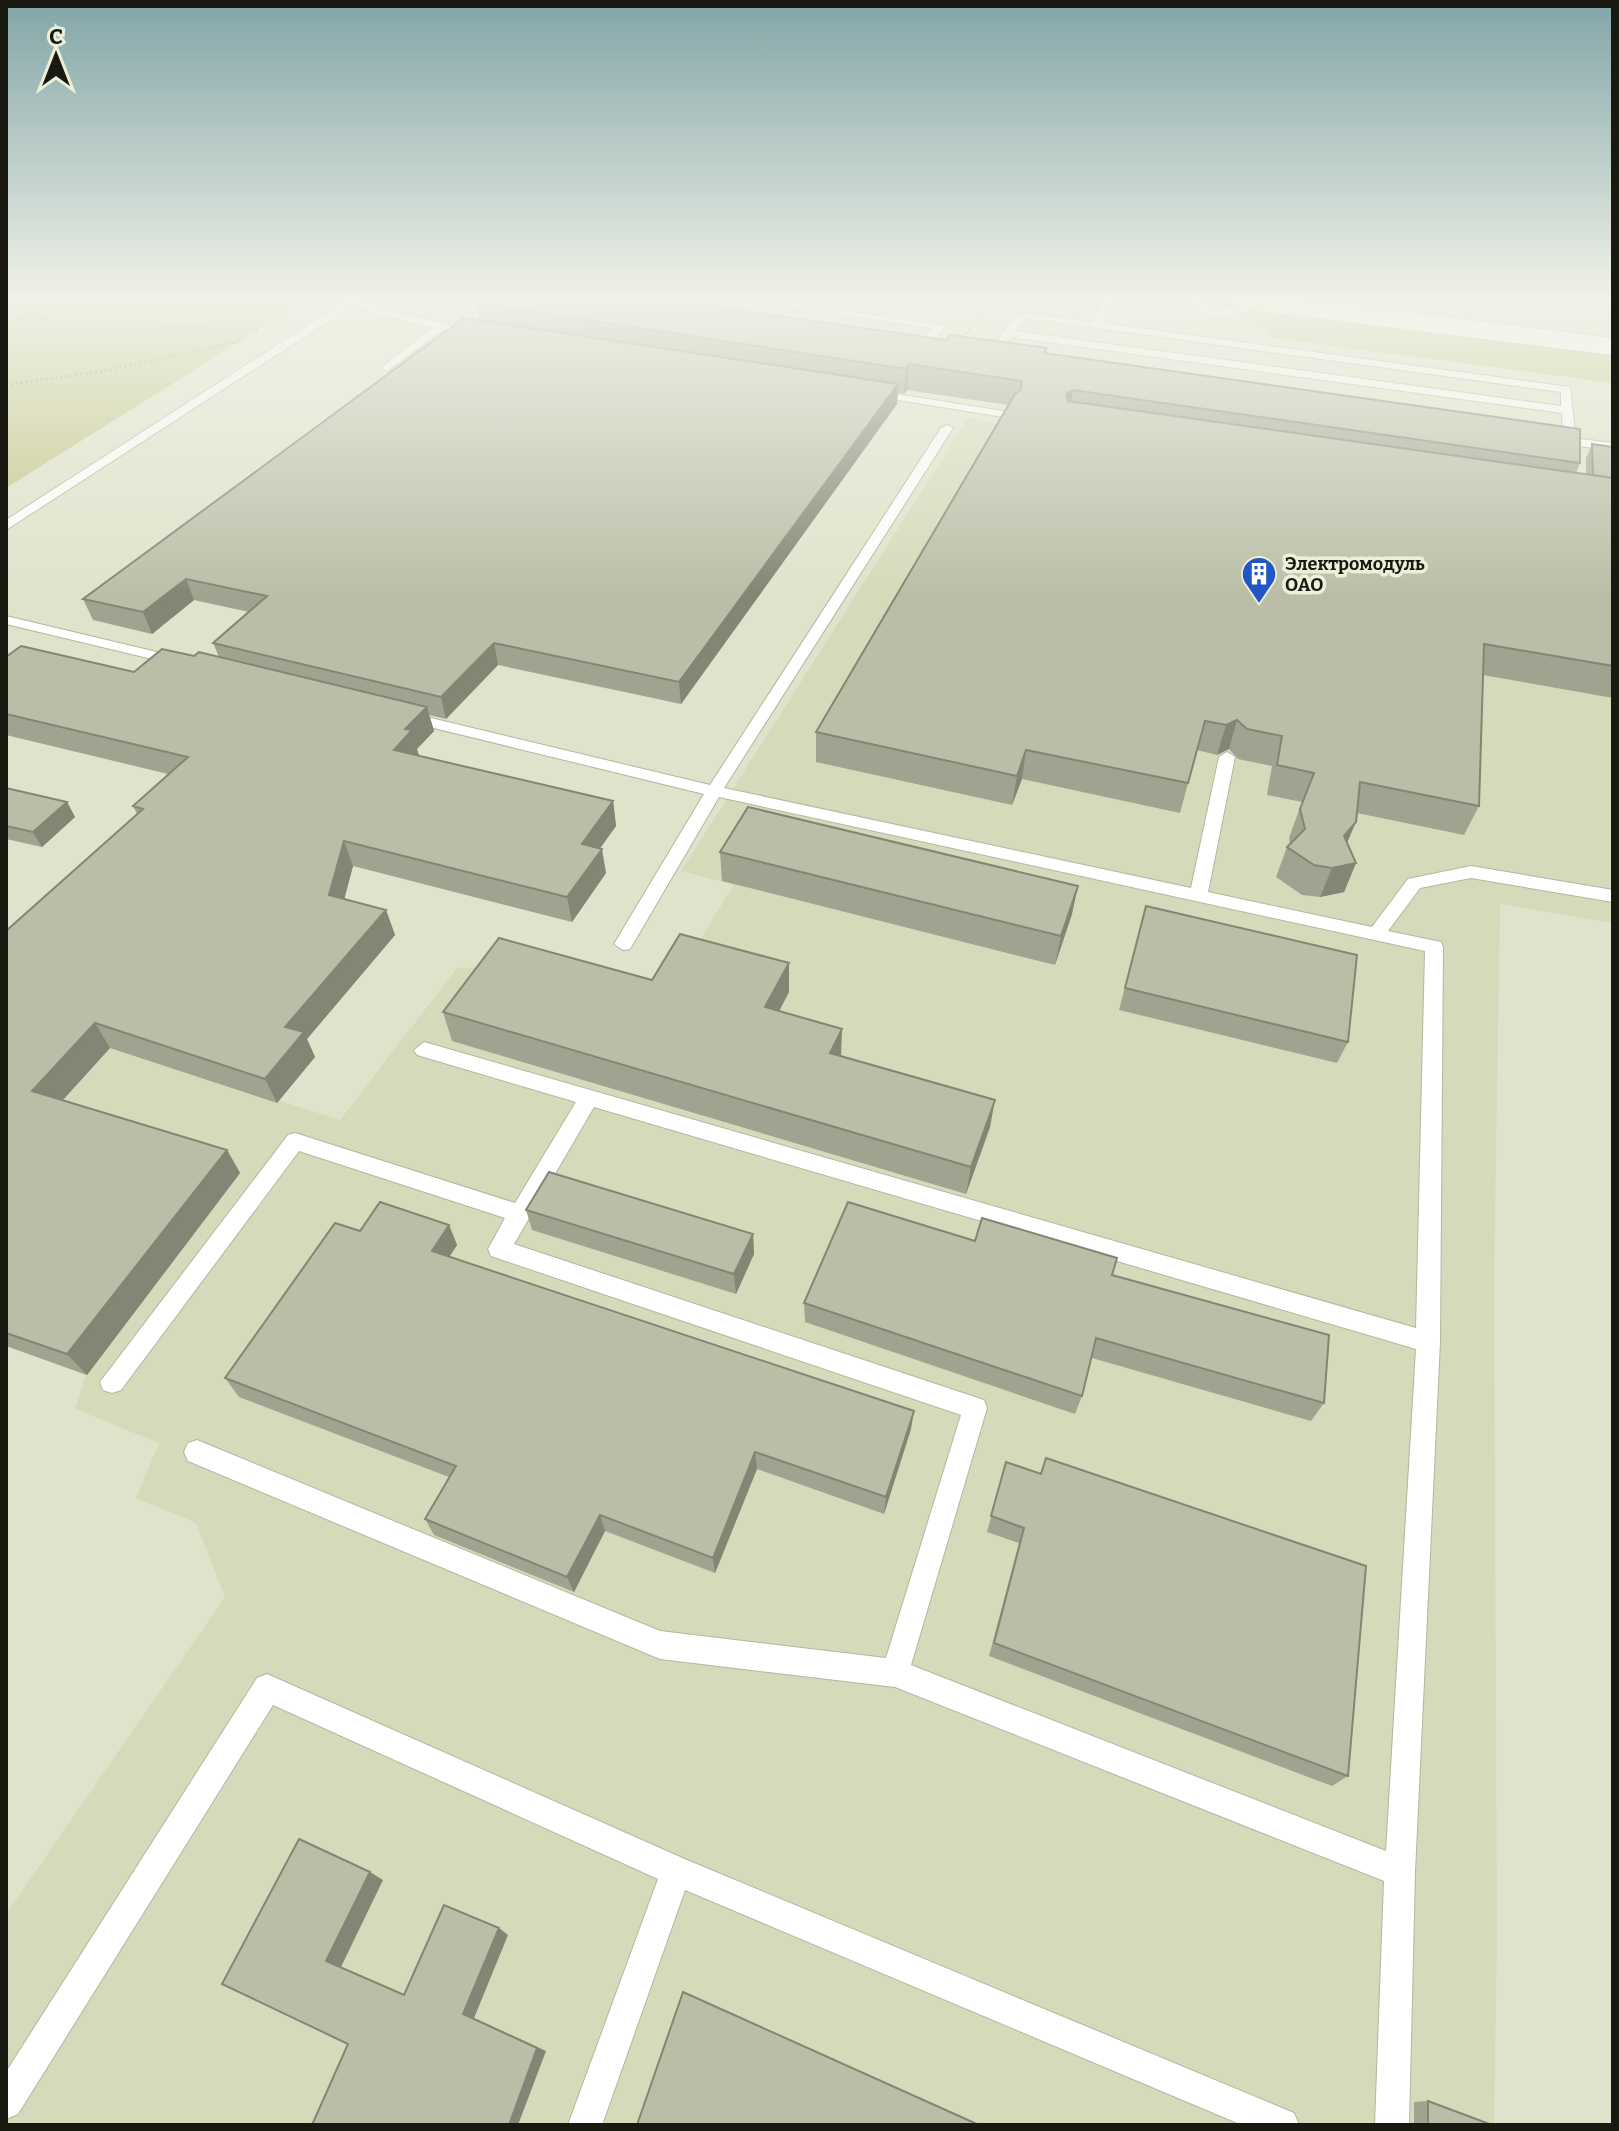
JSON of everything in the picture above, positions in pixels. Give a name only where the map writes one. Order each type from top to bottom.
[{"type":"lane","points":[[6,526],[207,395]]},
{"type":"lane","points":[[885,395],[1009,415]]},
{"type":"lane","points":[[1461,395],[1567,410]]},
{"type":"lane","points":[[1566,395],[1569,433],[1577,442],[1613,447]]},
{"type":"lane","points":[[623,944],[714,791],[947,428]]},
{"type":"lane","points":[[1577,442],[1577,461]]},
{"type":"lane","points":[[6,620],[191,665]]},
{"type":"lane","points":[[391,713],[714,791],[1434,947],[1428,1342],[1400,1872],[1392,2125]]},
{"type":"lane","points":[[1198,897],[1227,757]]},
{"type":"lane","points":[[1377,933],[1414,883],[1471,872],[1613,896]]},
{"type":"lane","points":[[424,1050],[1428,1342]]},
{"type":"lane","points":[[588,1099],[499,1249],[975,1408],[895,1673]]},
{"type":"lane","points":[[112,1382],[295,1141],[520,1214]]},
{"type":"lane","points":[[197,1452],[660,1645],[895,1673],[1400,1872]]},
{"type":"lane","points":[[6,2102],[267,1688],[676,1871],[1282,2125]]},
{"type":"lane","points":[[585,2125],[676,1871]]},
{"type":"shaded area","points":[[968,418],[1613,536],[1613,923],[1500,904],[1494,1283],[1497,1936],[1494,2125],[6,2125],[6,1914],[225,1597],[196,1523],[136,1498],[159,1443],[75,1409],[86,1375],[6,1346],[6,1013],[340,1120],[457,968],[506,967],[657,1008],[734,885],[681,871]]},
{"type":"green space","points":[[6,395],[154,395],[6,488]]},
{"type":"building","points":[[359,395],[890,395],[679,682],[494,643],[441,697],[213,643],[267,596],[186,579],[143,612],[83,599]]},
{"type":"building","name":"Электромодуль ОАО","points":[[1014,395],[1066,395],[1068,401],[1613,478],[1613,666],[1484,644],[1479,806],[1360,782],[1356,822],[1344,836],[1356,863],[1332,868],[1314,865],[1287,847],[1305,829],[1300,809],[1314,773],[1277,765],[1282,736],[1247,729],[1237,720],[1226,725],[1205,721],[1188,783],[1026,750],[1017,776],[816,732]]},
{"type":"building","name":"Электромодуль ОАО","points":[[1111,395],[1343,395],[1580,429],[1580,463]]},
{"type":"building","points":[[1592,444],[1613,447],[1613,478],[1593,475]]},
{"type":"building","points":[[21,646],[134,672],[162,649],[194,656],[199,652],[427,707],[405,729],[412,730],[394,750],[613,801],[582,844],[602,849],[567,897],[344,841],[329,895],[386,910],[285,1027],[304,1032],[265,1079],[95,1023],[32,1091],[227,1150],[67,1354],[6,1333],[6,931],[143,809],[133,806],[188,757],[6,714],[6,657]]},
{"type":"building","points":[[6,788],[67,802],[33,832],[6,826]]},
{"type":"building","points":[[748,807],[1078,886],[1061,936],[720,852]]},
{"type":"building","points":[[1146,906],[1357,955],[1348,1042],[1125,988]]},
{"type":"building","points":[[680,934],[789,963],[765,1007],[842,1029],[830,1053],[995,1100],[971,1167],[443,1012],[499,938],[652,980]]},
{"type":"building","points":[[549,1172],[753,1234],[734,1274],[526,1210]]},
{"type":"building","points":[[380,1202],[449,1225],[432,1251],[914,1411],[886,1497],[755,1452],[713,1558],[600,1515],[567,1577],[425,1519],[456,1466],[225,1378],[335,1223],[360,1231]]},
{"type":"building","points":[[848,1202],[975,1241],[982,1218],[1117,1258],[1112,1275],[1329,1335],[1324,1403],[1096,1338],[1082,1396],[804,1303]]},
{"type":"building","points":[[1046,1458],[1366,1566],[1348,1776],[994,1643],[1024,1528],[991,1516],[1006,1462],[1041,1474]]},
{"type":"building","points":[[299,1839],[370,1872],[326,1961],[404,1995],[444,1905],[499,1928],[463,2014],[537,2048],[509,2125],[312,2125],[348,2044],[222,1984]]},
{"type":"building","points":[[683,1992],[979,2125],[637,2125]]},
{"type":"building","points":[[1428,2101],[1492,2125],[1428,2125]]},
{"type":"place","name":"Электромодуль ОАО","points":[[1259,605]]}]
